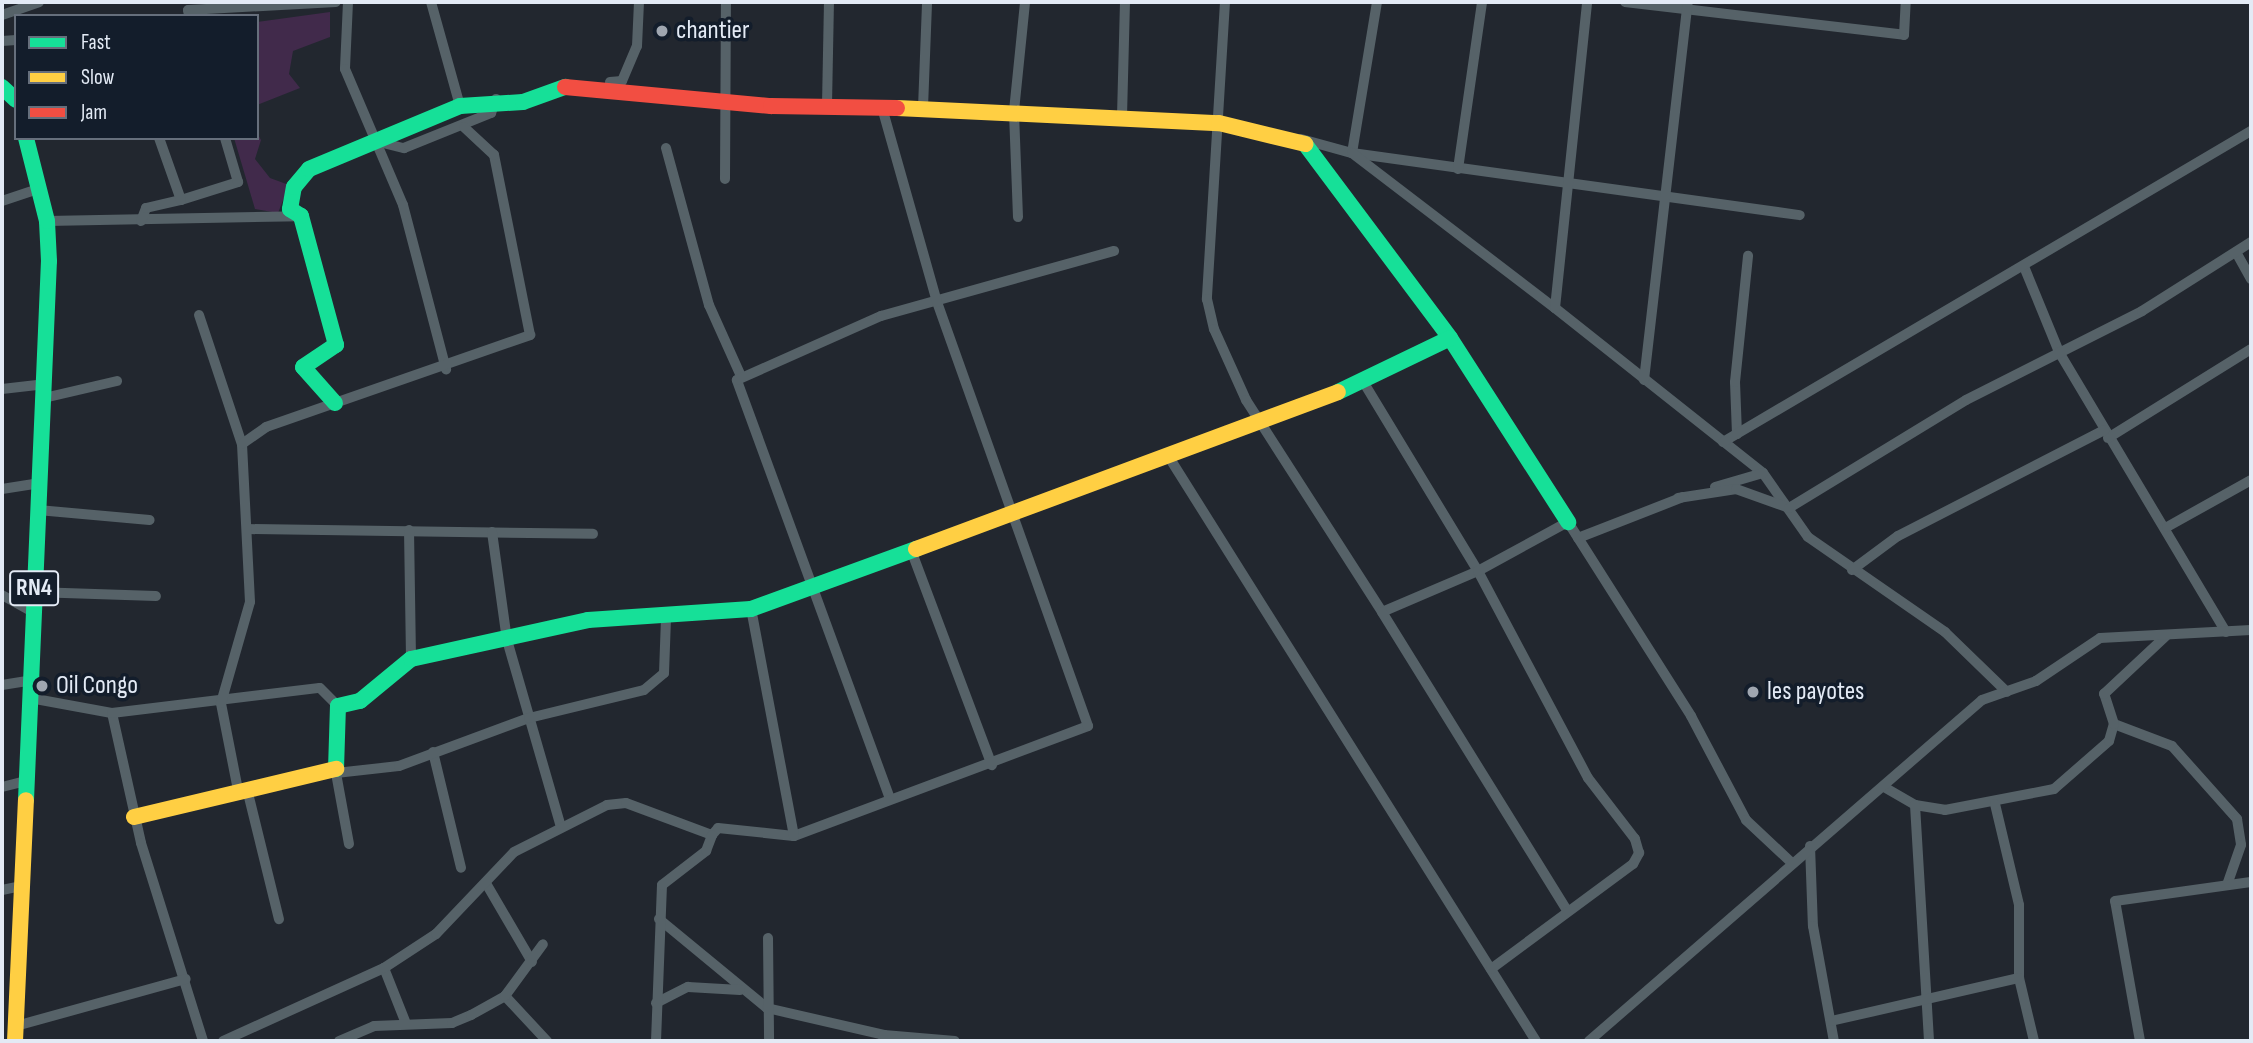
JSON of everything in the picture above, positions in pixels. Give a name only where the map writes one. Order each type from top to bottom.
[{"type":"main road","points":[[335,403],[303,367],[336,345],[301,216],[290,209],[300,175],[460,106],[496,99],[523,102],[547,89],[587,84],[723,99],[1122,116],[1219,123],[1301,139],[1450,338],[1568,522]]},
{"type":"main road","name":"RN4","points":[[15,1034],[10,997],[22,887],[45,391],[47,220],[27,140]]},
{"type":"main road","points":[[134,817],[242,789],[336,773],[338,706],[360,701],[411,659],[507,640],[588,620],[666,618],[751,609],[815,583],[1012,516],[1167,454],[1262,423],[1364,383],[1450,338]]},
{"type":"street","points":[[2,15],[39,2]]},
{"type":"street","points":[[185,14],[336,2]]},
{"type":"street","points":[[348,2],[345,69],[403,205],[446,369]]},
{"type":"street","points":[[431,2],[460,106]]},
{"type":"street","points":[[587,84],[622,81],[640,32],[639,2]]},
{"type":"street","points":[[725,178],[723,99],[726,2]]},
{"type":"street","points":[[827,104],[829,2]]},
{"type":"street","points":[[923,108],[927,2]]},
{"type":"street","points":[[1018,217],[1014,111],[1025,2]]},
{"type":"street","points":[[1122,116],[1125,2]]},
{"type":"street","points":[[1225,2],[1207,299],[1214,329],[1262,423],[1566,909]]},
{"type":"street","points":[[1352,153],[1377,2]]},
{"type":"street","points":[[1458,169],[1482,2]]},
{"type":"street","points":[[1555,308],[1587,2]]},
{"type":"street","points":[[1625,2],[1687,5],[1904,35],[1906,2]]},
{"type":"street","points":[[1644,380],[1687,5]]},
{"type":"street","points":[[376,142],[397,150],[464,127],[491,113],[496,99]]},
{"type":"street","points":[[656,1041],[659,919],[665,879],[706,851],[718,828],[794,836],[889,796],[992,765],[1088,726],[936,302],[882,107]]},
{"type":"street","points":[[242,444],[253,433],[335,403],[446,369],[473,353],[525,342],[530,328],[494,155],[464,127]]},
{"type":"street","points":[[1723,442],[2025,269],[2056,244],[2251,131]]},
{"type":"street","points":[[1301,139],[1352,153],[1800,215]]},
{"type":"street","points":[[160,140],[181,200]]},
{"type":"street","points":[[141,221],[146,208],[238,182],[226,140]]},
{"type":"street","points":[[666,148],[709,305],[740,374],[738,387],[815,583],[889,796]]},
{"type":"street","points":[[1352,153],[1555,308],[1763,473],[1789,508],[1798,529],[1852,570],[1945,632],[2007,692]]},
{"type":"street","points":[[2,201],[41,188]]},
{"type":"street","points":[[47,220],[141,221],[301,216]]},
{"type":"street","points":[[1678,498],[1736,489],[1789,508],[2059,352],[2142,311],[2251,242]]},
{"type":"street","points":[[740,374],[841,330],[1114,251]]},
{"type":"street","points":[[2236,252],[2251,279]]},
{"type":"street","points":[[1737,434],[1735,382],[1748,256]]},
{"type":"street","points":[[2025,269],[2059,352],[2106,434],[2167,527],[2226,632]]},
{"type":"street","points":[[199,315],[242,444],[247,529],[250,602],[221,702],[242,789],[279,919]]},
{"type":"street","points":[[1852,570],[1898,536],[2106,434],[2251,349]]},
{"type":"street","points":[[2,388],[45,391],[117,381]]},
{"type":"street","points":[[1364,383],[1478,571],[1588,778],[1635,839],[1633,864],[1566,909],[1491,969]]},
{"type":"street","points":[[1167,454],[1536,1041]]},
{"type":"street","points":[[1578,538],[1678,498],[1763,473]]},
{"type":"street","points":[[2167,527],[2251,480]]},
{"type":"street","points":[[2,489],[39,483]]},
{"type":"street","points":[[38,510],[150,520]]},
{"type":"street","points":[[1382,612],[1478,571],[1568,522],[1691,716],[1746,820],[1792,863]]},
{"type":"street","points":[[247,529],[593,534]]},
{"type":"street","points":[[409,530],[411,659]]},
{"type":"street","points":[[492,532],[507,640],[561,827]]},
{"type":"street","points":[[911,550],[992,765]]},
{"type":"street","points":[[34,592],[156,596]]},
{"type":"street","points":[[2,595],[34,614]]},
{"type":"street","points":[[751,609],[794,836]]},
{"type":"street","points":[[349,844],[336,773],[399,765],[529,718],[658,681],[666,618]]},
{"type":"street","points":[[1589,1041],[1810,846],[1884,787],[1972,706],[2036,681],[2100,638],[2251,630]]},
{"type":"street","points":[[1884,787],[1915,805],[1995,804],[2037,796],[2070,779],[2109,741],[2114,724],[2104,694],[2166,636]]},
{"type":"street","points":[[2,685],[32,680]]},
{"type":"street","points":[[30,698],[112,713],[221,702],[252,692],[320,688],[338,706]]},
{"type":"street","points":[[112,713],[134,817],[202,1036],[217,1041]]},
{"type":"street","points":[[2114,724],[2172,746],[2237,819],[2241,845],[2227,885]]},
{"type":"street","points":[[433,752],[461,868]]},
{"type":"street","points":[[2,787],[26,780]]},
{"type":"street","points":[[223,1041],[384,968],[436,934],[487,885],[514,852],[561,827],[626,803],[712,835]]},
{"type":"street","points":[[1995,804],[2019,905],[2019,978],[2034,1041]]},
{"type":"street","points":[[1915,805],[1929,1041]]},
{"type":"street","points":[[1810,846],[1813,926],[1834,1041]]},
{"type":"street","points":[[2140,1041],[2115,901],[2251,882]]},
{"type":"street","points":[[487,885],[531,962]]},
{"type":"street","points":[[2,890],[22,887]]},
{"type":"street","points":[[659,919],[740,990],[767,1007],[884,1038],[955,1041]]},
{"type":"street","points":[[768,938],[769,1041]]},
{"type":"street","points":[[339,1041],[405,1021],[452,1023],[505,996],[543,944]]},
{"type":"street","points":[[384,968],[405,1021]]},
{"type":"street","points":[[1831,1021],[1925,1003],[2019,978]]},
{"type":"street","points":[[15,1034],[186,979]]},
{"type":"street","points":[[656,1003],[688,987],[740,990]]},
{"type":"street","points":[[505,996],[547,1041]]},
{"type":"shaded area","points":[[330,12],[330,37],[293,51],[289,74],[300,88],[259,104],[259,22]]},
{"type":"shaded area","points":[[259,136],[261,140],[255,159],[270,178],[289,185],[278,213],[255,209],[235,140],[259,140]]},
{"type":"traffic: fast","points":[[2,87],[14,98]]},
{"type":"traffic: fast","points":[[335,403],[303,367],[336,345],[301,216],[290,209],[294,187],[309,169],[460,106],[523,102],[565,87]]},
{"type":"traffic: fast","points":[[26,800],[49,261],[47,221],[27,140]]},
{"type":"traffic: fast","points":[[1305,144],[1450,338],[1568,522]]},
{"type":"traffic: fast","points":[[1338,392],[1450,338]]},
{"type":"traffic: fast","points":[[336,769],[338,706],[360,701],[411,659],[588,620],[751,609],[916,549]]},
{"type":"traffic: slow","points":[[897,108],[1219,123],[1305,144]]},
{"type":"traffic: slow","points":[[916,549],[1338,392]]},
{"type":"traffic: slow","points":[[134,817],[336,769]]},
{"type":"traffic: slow","points":[[15,1041],[26,800]]},
{"type":"traffic: jam","points":[[565,87],[771,106],[897,108]]},
{"type":"place","name":"chantier","points":[[662,31]]},
{"type":"place","name":"Oil Congo","points":[[42,686]]},
{"type":"place","name":"les payotes","points":[[1753,692]]}]
